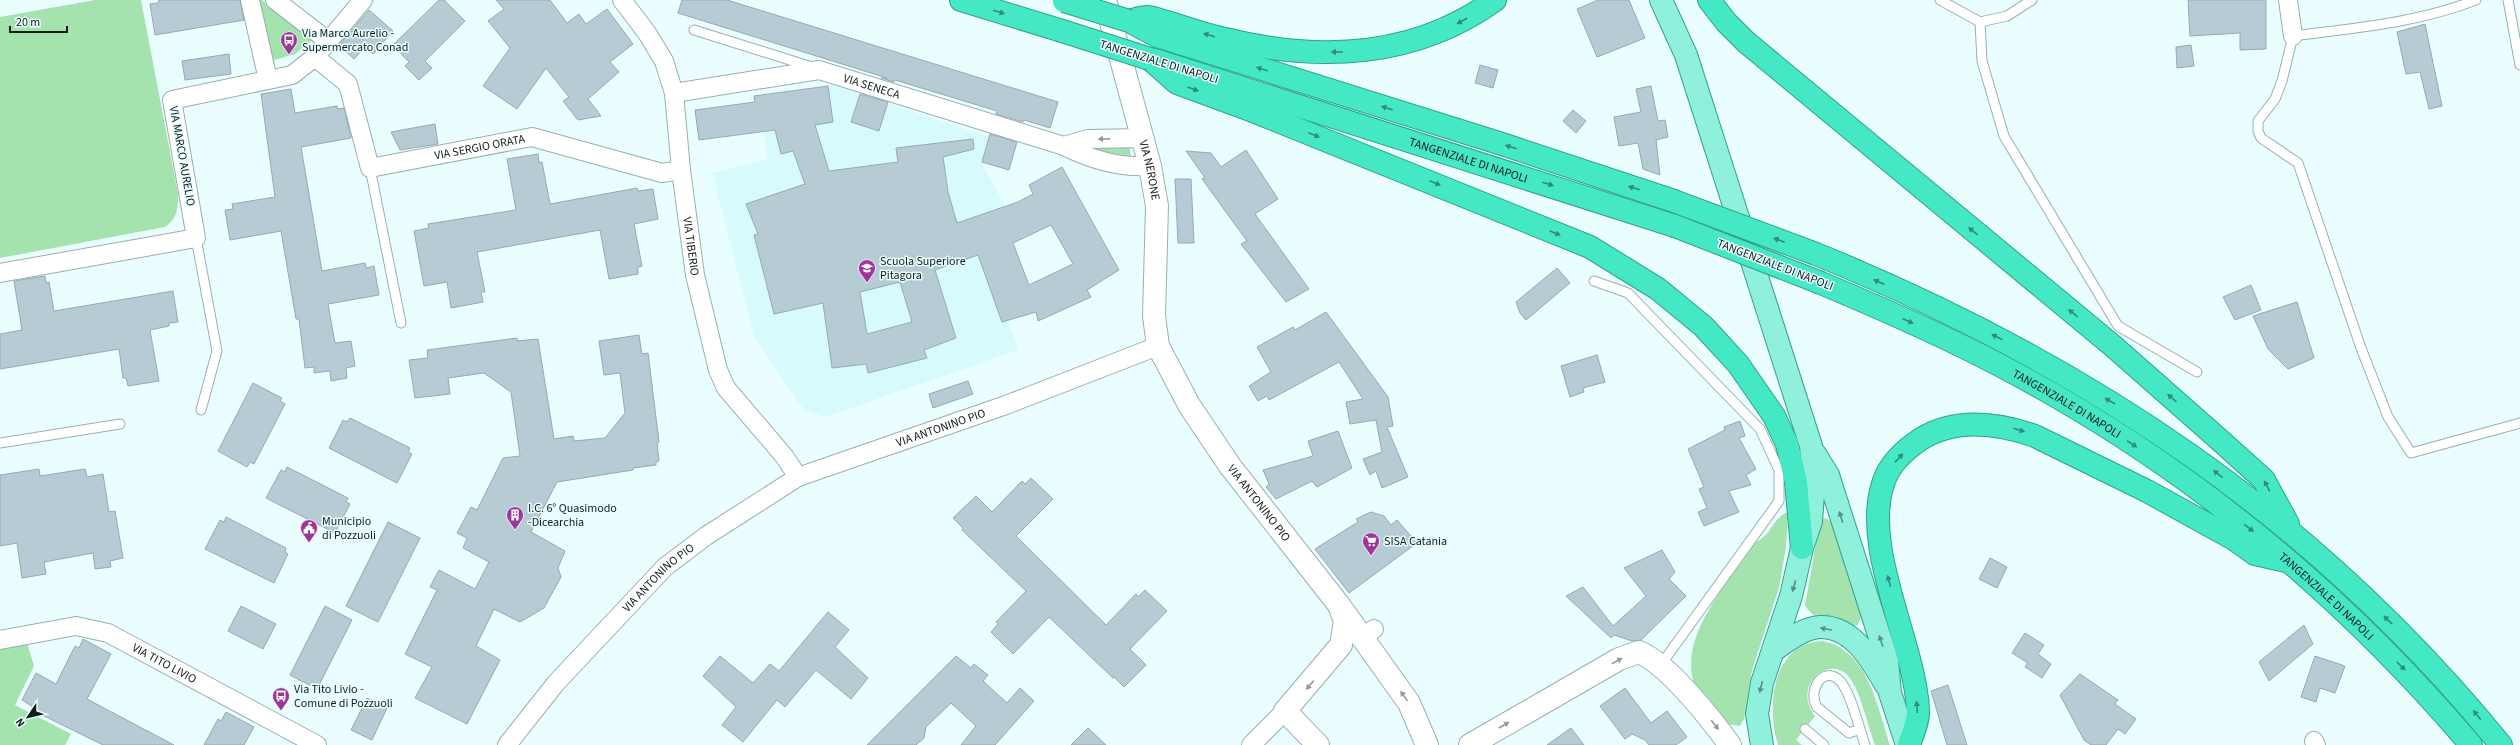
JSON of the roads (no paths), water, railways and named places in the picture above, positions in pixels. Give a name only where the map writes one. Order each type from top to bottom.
[{"type":"highway","name":"TANGENZIALE DI NAPOLI","points":[[961,0],[1674,226],[1821,282],[1913,323],[2005,368],[2100,423],[2210,498],[2291,563],[2345,612],[2413,679],[2471,745]]},
{"type":"highway","points":[[1129,20],[1147,17],[1225,40],[1259,46],[1312,51],[1364,51],[1396,46],[1426,38],[1452,27],[1495,0]]},
{"type":"highway","points":[[1709,0],[1726,22],[1746,42],[2113,346],[2254,470],[2264,480],[2292,532]]},
{"type":"highway","name":"TANGENZIALE DI NAPOLI","points":[[1062,1],[1129,20],[1157,36],[1502,144],[1671,200],[1816,254],[1967,322],[2068,376],[2171,439],[2292,532],[2338,572],[2424,655],[2501,745]]},
{"type":"highway","points":[[1150,59],[1177,83],[1253,111],[1590,247],[1658,289],[1703,326],[1716,340],[1746,374],[1774,416],[1787,444],[1796,482],[1802,548]]},
{"type":"highway","points":[[1908,745],[1918,712],[1911,669],[1881,550],[1879,507],[1882,484],[1894,463],[1912,445],[1937,430],[1956,425],[1986,424],[2017,430],[2035,436],[2147,491],[2234,540],[2255,554],[2291,563]]},
{"type":"main road","points":[[1661,0],[1686,55],[1811,446],[1828,476],[1887,660],[1890,693],[1908,745]]},
{"type":"main road","points":[[1678,0],[1686,55]]},
{"type":"main road","points":[[1762,745],[1757,714],[1759,699],[1791,596],[1802,548],[1811,521],[1813,501],[1811,446]]},
{"type":"main road","points":[[1774,650],[1807,630],[1820,627],[1834,630],[1858,644],[1890,693]]},
{"type":"street","points":[[250,0],[268,80]]},
{"type":"street","points":[[275,0],[328,41]]},
{"type":"street","name":"VIA MARCO AURELIO","points":[[196,238],[172,100],[292,75],[315,57],[363,0]]},
{"type":"street","name":"VIA TIBERIO","points":[[622,0],[647,33],[664,61],[674,93],[681,170],[696,275],[718,370],[726,388],[784,456],[798,478]]},
{"type":"street","name":"VIA NERONE","points":[[1105,0],[1143,138],[1150,166],[1157,206],[1154,316],[1158,346]]},
{"type":"street","points":[[2288,0],[2293,36]]},
{"type":"street","points":[[315,57],[348,84],[370,168]]},
{"type":"street","name":"VIA SENECA","points":[[674,93],[819,70],[1064,146],[1090,157],[1135,167],[1150,166]]},
{"type":"street","name":"VIA SERGIO ORATA","points":[[370,168],[532,137],[662,173],[681,170]]},
{"type":"street","points":[[1064,146],[1088,139],[1143,138]]},
{"type":"street","points":[[0,272],[196,238]]},
{"type":"street","name":"VIA ANTONINO PIO","points":[[511,743],[556,683],[665,567],[706,536],[798,478],[1006,405],[1158,346],[1189,405],[1230,466],[1339,605],[1368,633],[1378,659],[1409,703],[1422,740]]},
{"type":"street","name":"VIA ANTONINO PIO","points":[[1285,711],[1333,657],[1341,645],[1344,632],[1344,621],[1339,605]]},
{"type":"street","name":"VIA TITO LIVIO","points":[[0,640],[76,626],[108,633],[317,745]]},
{"type":"street","name":"VIA ANTONINO PIO","points":[[1333,657],[1354,646],[1364,648],[1378,659]]},
{"type":"street","points":[[1470,745],[1630,654],[1639,652],[1651,658],[1660,666],[1703,710],[1730,745]]},
{"type":"street","points":[[1251,745],[1285,711],[1318,745]]},
{"type":"lane","points":[[1940,0],[1980,22],[2007,16],[2032,0]]},
{"type":"lane","points":[[2476,0],[2445,12],[2382,25],[2293,36],[2282,82],[2275,99],[2258,121],[2258,131],[2261,138],[2298,163],[2361,348],[2388,417],[2412,453],[2520,423]]},
{"type":"lane","points":[[2508,0],[2520,65]]},
{"type":"lane","points":[[1980,22],[1982,61],[2004,136],[2118,326],[2197,372]]},
{"type":"lane","points":[[694,30],[819,70]]},
{"type":"lane","points":[[370,168],[401,323]]},
{"type":"lane","points":[[196,238],[217,351],[201,410]]},
{"type":"lane","points":[[1594,281],[1628,293],[1760,429],[1779,470],[1779,501],[1660,666]]},
{"type":"lane","points":[[0,443],[120,424]]},
{"type":"lane","points":[[1860,729],[1849,733],[1817,707],[1814,702],[1814,689],[1822,677],[1826,675],[1834,676],[1845,686],[1860,729],[1865,745]]},
{"type":"lane","points":[[1805,729],[1824,745]]},
{"type":"place","name":"Via Marco Aurelio - Supermercato Conad","points":[[289,55]]},
{"type":"place","name":"Scuola Superiore Pitagora","points":[[867,283]]},
{"type":"place","name":"I.C. 6° Quasimodo -Dicearchia","points":[[515,530]]},
{"type":"place","name":"Municipio di Pozzuoli","points":[[309,543]]},
{"type":"place","name":"SISA Catania","points":[[1371,556]]},
{"type":"place","name":"Via Tito Livio - Comune di Pozzuoli","points":[[281,711]]}]
